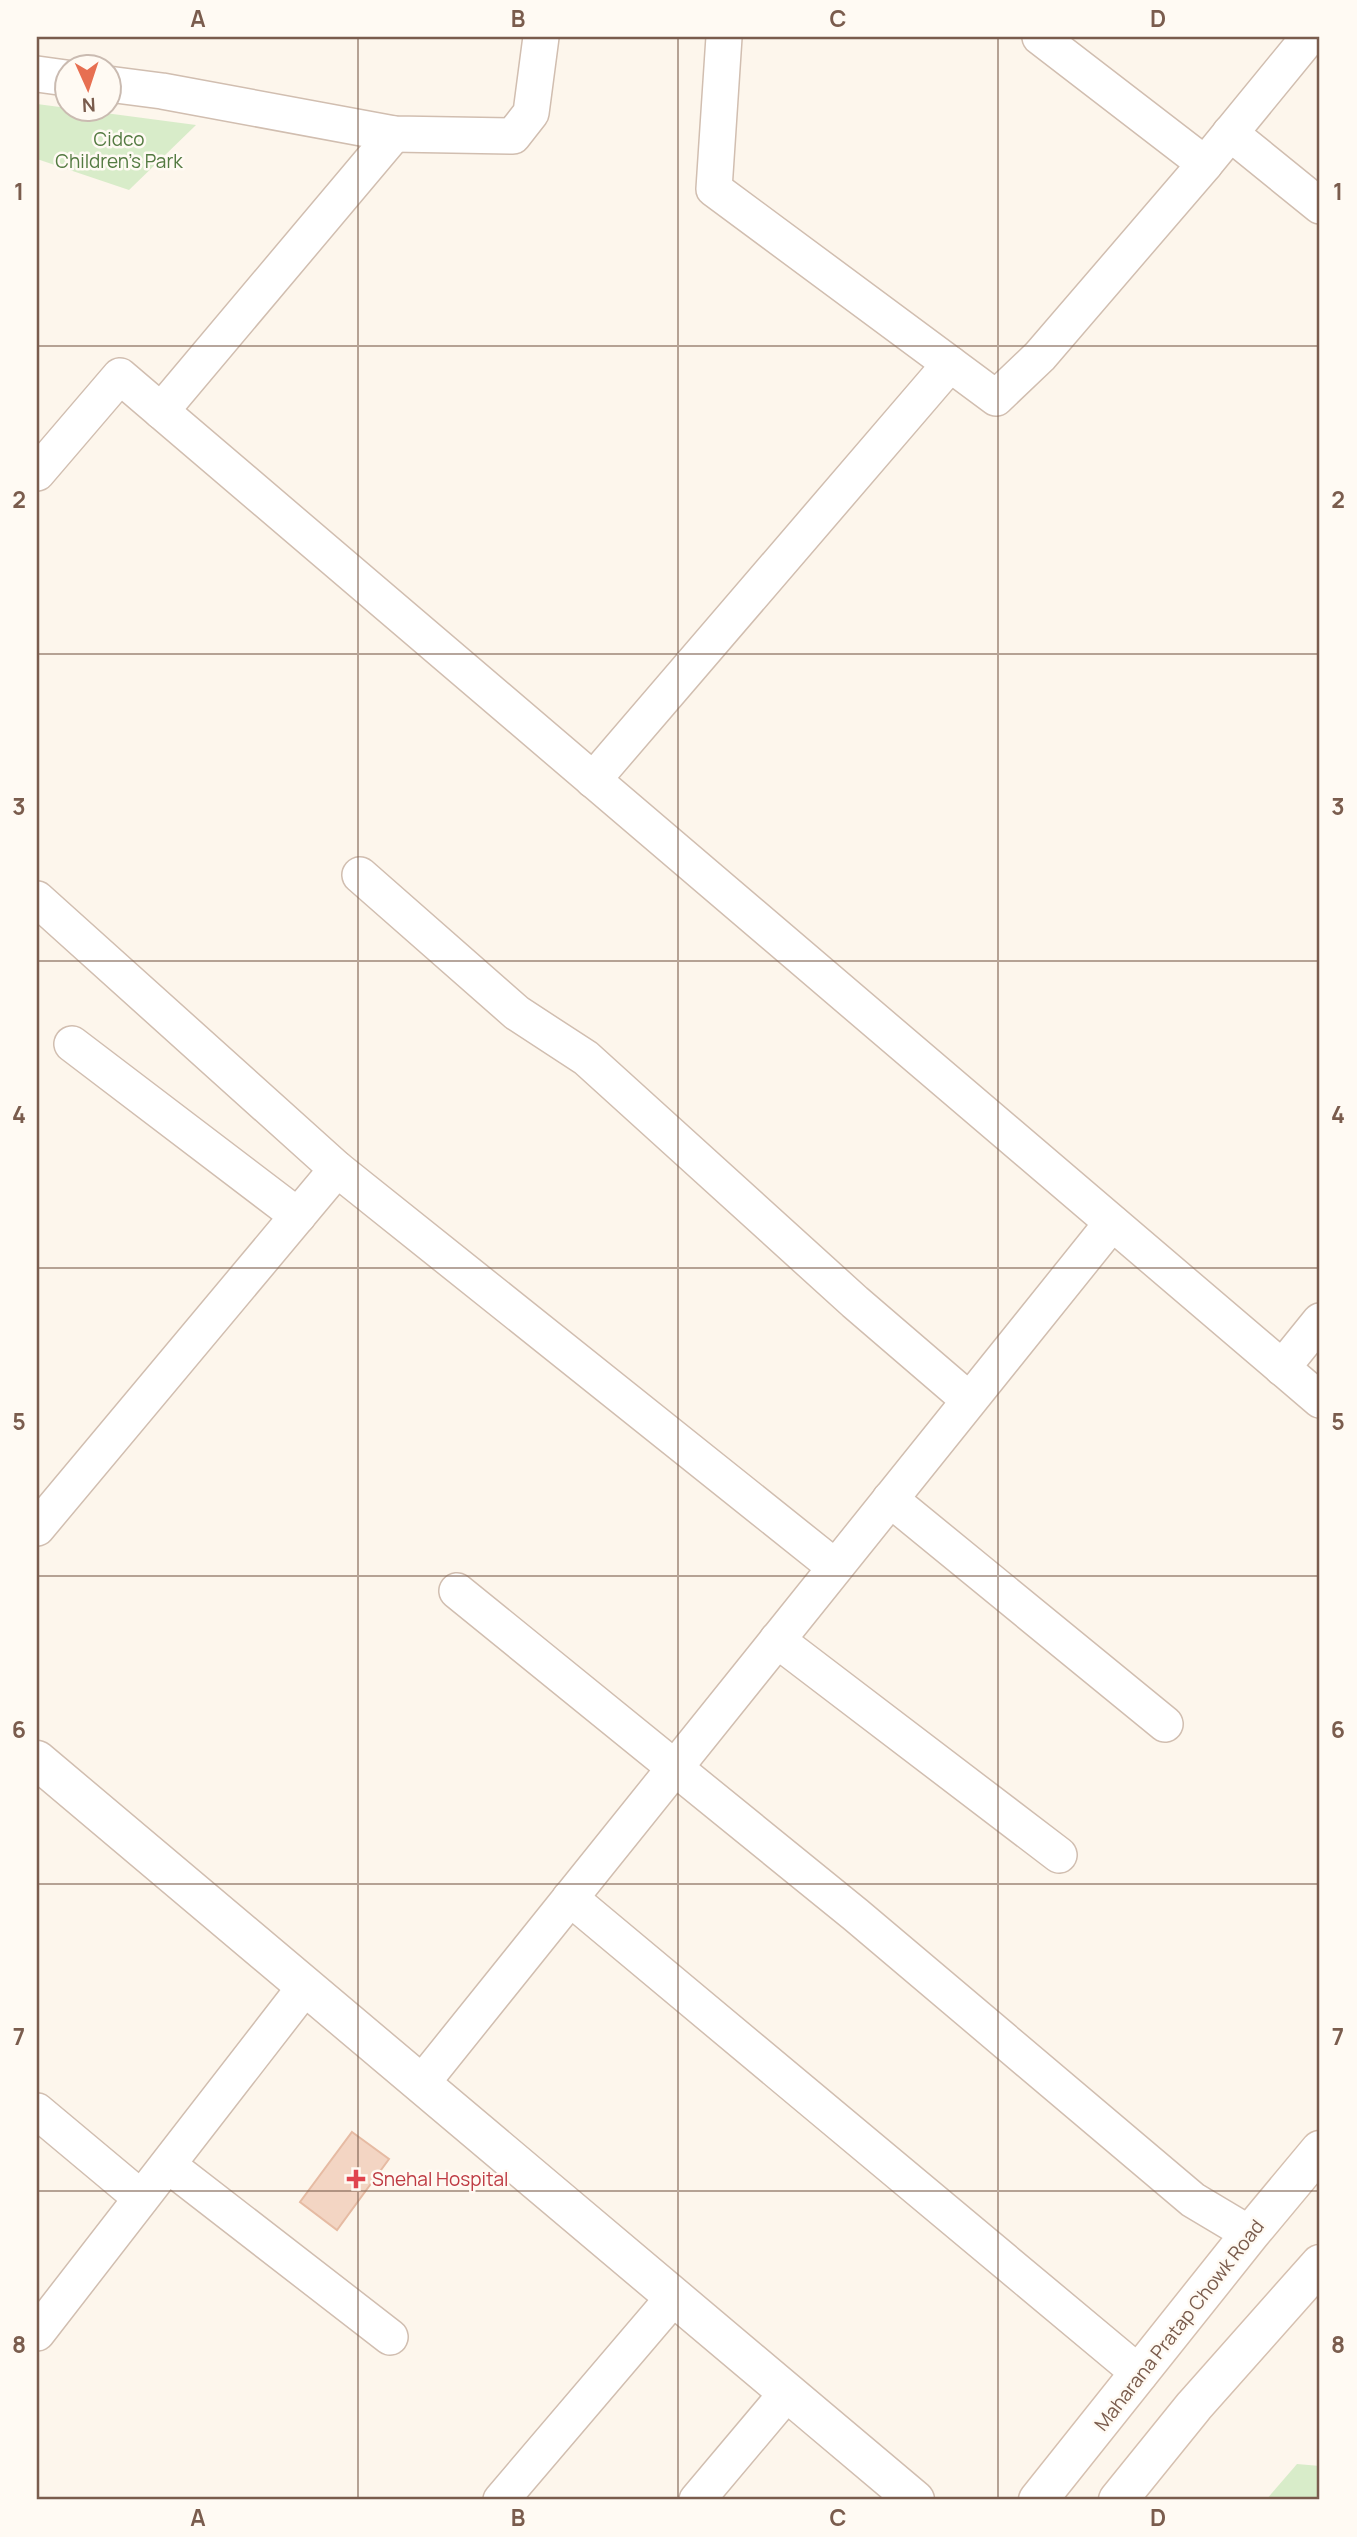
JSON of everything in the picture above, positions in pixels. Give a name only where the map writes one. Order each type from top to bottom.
[{"type":"street","points":[[122,86],[394,134],[513,136],[531,113],[541,37]]},
{"type":"street","points":[[724,37],[714,189],[996,398],[1040,356],[1205,164],[1309,37]]},
{"type":"street","points":[[1040,37],[1205,164]]},
{"type":"street","points":[[1230,133],[1320,206]]},
{"type":"street","points":[[161,411],[394,134]]},
{"type":"street","points":[[593,780],[950,363]]},
{"type":"street","points":[[37,473],[120,376],[1320,1399]]},
{"type":"street","points":[[360,875],[517,1013],[586,1058],[855,1302],[970,1400]]},
{"type":"street","points":[[37,899],[337,1169],[835,1567]]},
{"type":"street","points":[[72,1044],[298,1216]]},
{"type":"street","points":[[37,1528],[337,1169]]},
{"type":"street","points":[[421,2084],[1112,1223]]},
{"type":"street","points":[[1282,1368],[1320,1321]]},
{"type":"street","points":[[890,1499],[1165,1724]]},
{"type":"street","points":[[457,1591],[856,1915],[1193,2200],[1250,2234]]},
{"type":"street","points":[[777,1640],[1059,1855]]},
{"type":"street","points":[[37,1760],[915,2500]]},
{"type":"street","points":[[570,1898],[1140,2374]]},
{"type":"street","points":[[37,2333],[305,1987]]},
{"type":"street","points":[[37,2111],[141,2199]]},
{"type":"street","name":"Maharana Pratap Chowk Road","points":[[1038,2500],[1320,2150]]},
{"type":"street","points":[[168,2165],[390,2337]]},
{"type":"street","points":[[1118,2500],[1194,2406],[1320,2264]]},
{"type":"street","points":[[500,2500],[674,2297]]},
{"type":"street","points":[[697,2500],[787,2393]]},
{"type":"green space","name":"Cidco Children's Park","points":[[37,104],[52,106],[52,122],[122,122],[122,115],[196,125],[129,190],[37,159]]},
{"type":"green space","points":[[1297,2464],[1320,2466],[1320,2500],[1266,2500]]},
{"type":"building","points":[[352,2132],[389,2159],[337,2230],[300,2202]]},
{"type":"place","name":"Snehal Hospital","points":[[356,2179]]}]
